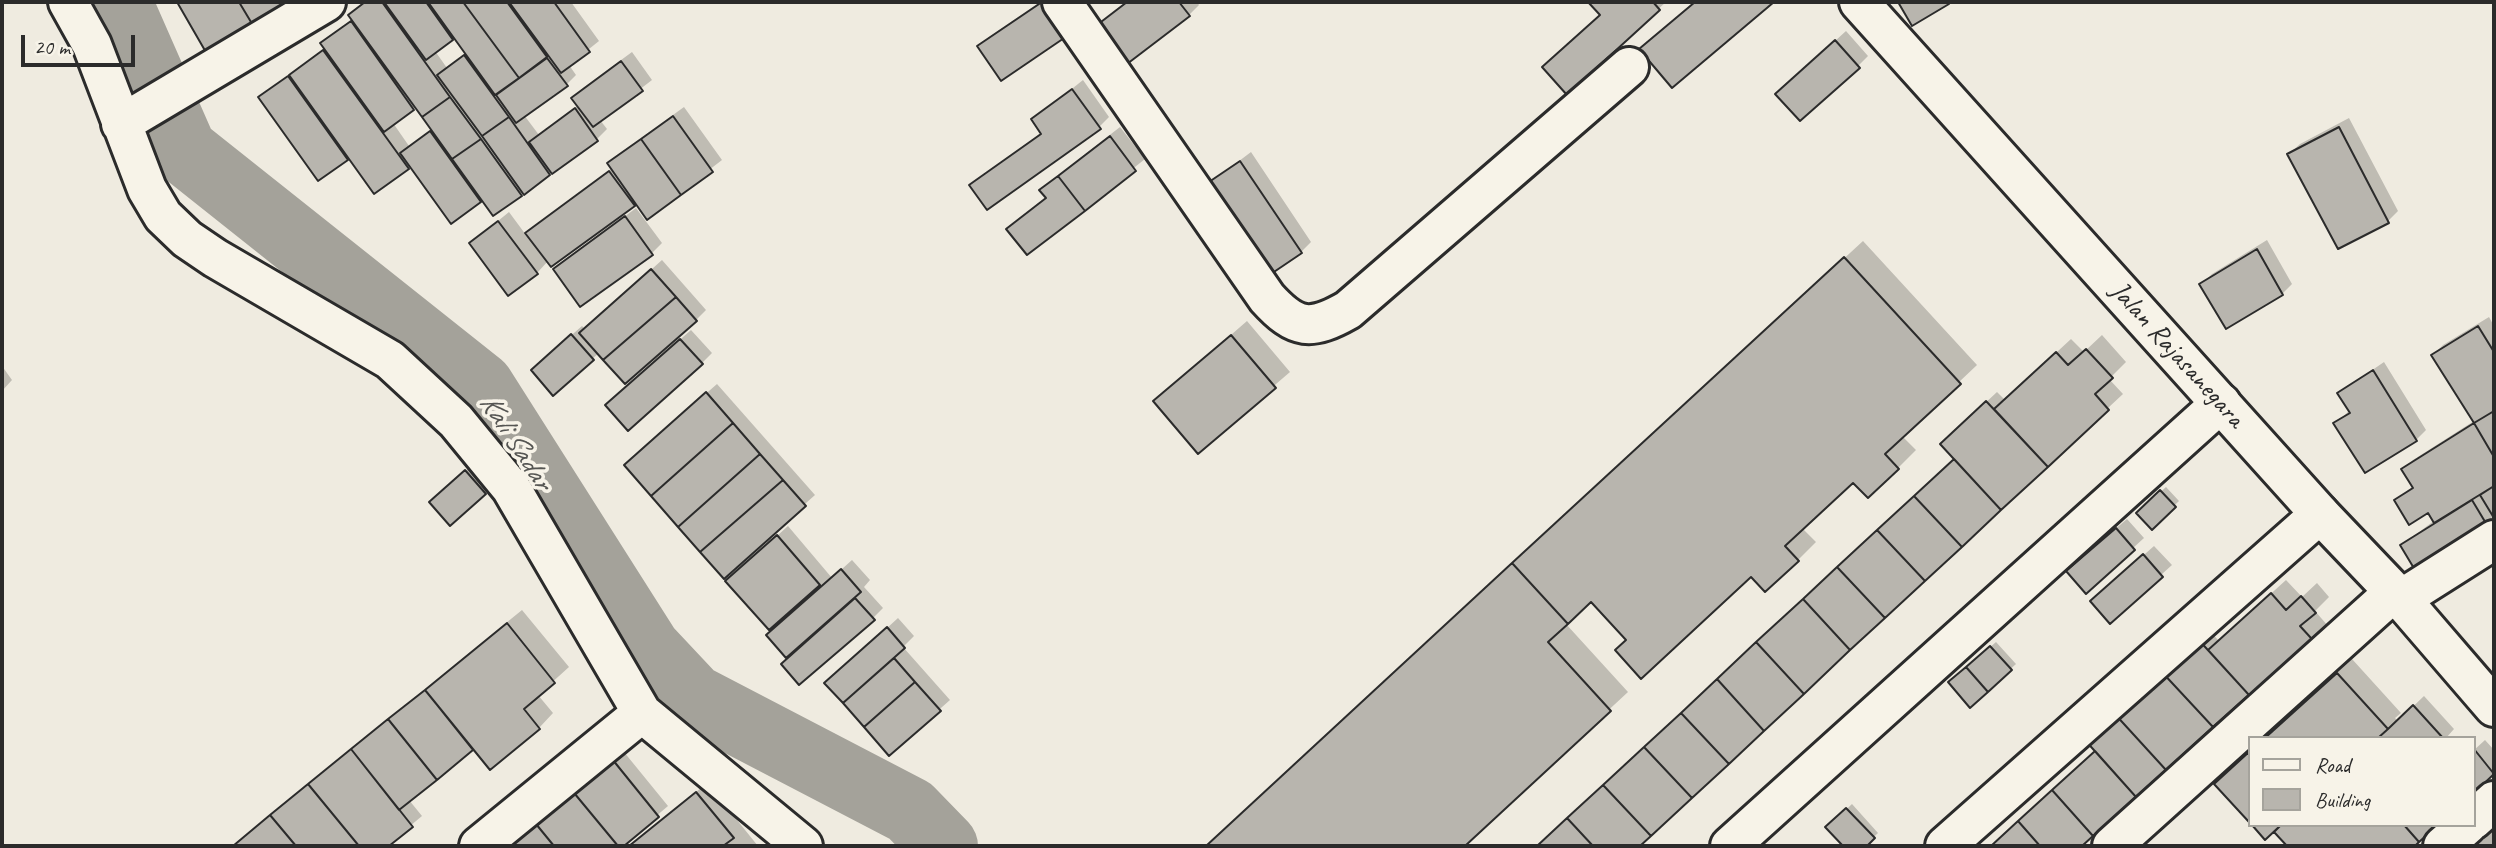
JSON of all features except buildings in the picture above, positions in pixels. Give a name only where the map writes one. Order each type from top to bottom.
[{"type":"street","points":[[68,2],[128,120],[147,189],[163,216],[187,239],[390,360],[456,421],[511,488],[642,713],[803,846]]},
{"type":"street","points":[[128,120],[326,2]]},
{"type":"street","points":[[1062,2],[1267,298],[1282,315],[1302,325],[1324,323],[1348,310],[1629,67]]},
{"type":"street","name":"Jalan Rajasanegara","points":[[1859,2],[2320,514],[2398,595],[2494,707]]},
{"type":"street","points":[[1730,846],[2221,403]]},
{"type":"street","points":[[1945,846],[2320,514]]},
{"type":"street","points":[[2112,846],[2398,595],[2494,540]]},
{"type":"street","points":[[479,846],[642,713]]},
{"type":"street","points":[[2475,818],[2494,802]]},
{"type":"street","points":[[2443,846],[2465,827]]},
{"type":"waterway","name":"Kali Sadar","points":[[118,2],[183,150],[480,386],[647,649],[693,698],[910,811],[944,846]]}]
